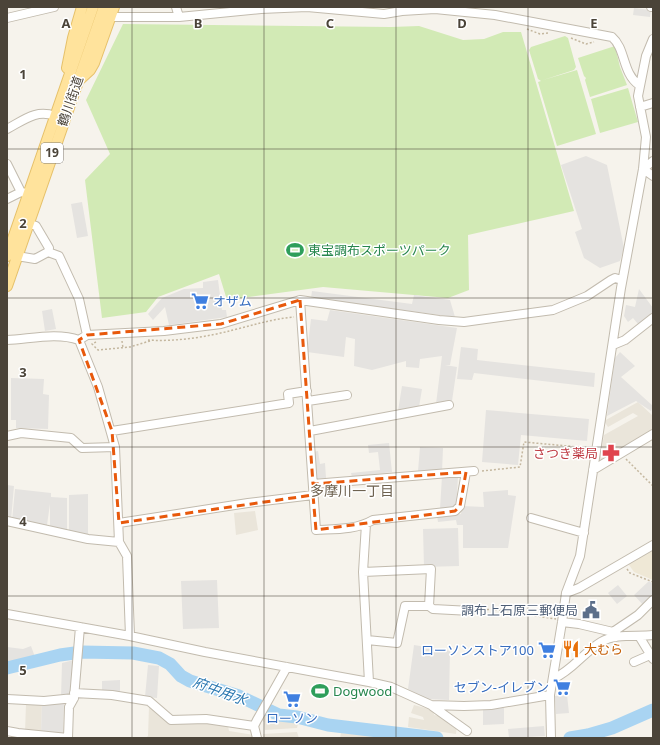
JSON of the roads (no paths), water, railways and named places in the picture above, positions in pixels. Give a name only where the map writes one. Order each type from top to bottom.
[{"type":"main road","points":[[65,86],[70,52],[82,7]]},
{"type":"main road","name":"鶴川街道","points":[[24,222],[25,193],[94,14],[104,7]]},
{"type":"main road","points":[[76,82],[90,70],[94,63],[113,12]]},
{"type":"main road","name":"鶴川街道","points":[[7,286],[12,256],[76,82],[94,14]]},
{"type":"street","points":[[7,18],[54,7]]},
{"type":"street","points":[[176,7],[179,18]]},
{"type":"street","points":[[113,12],[179,18],[261,8],[307,7],[384,14],[402,11],[435,9],[472,10],[612,36],[616,40],[624,65],[634,82],[639,85]]},
{"type":"street","points":[[551,737],[550,695],[566,593],[580,556],[622,280],[643,169],[646,137],[640,107],[639,85],[646,56],[653,39]]},
{"type":"street","points":[[640,107],[653,103]]},
{"type":"street","points":[[7,129],[39,113],[55,116]]},
{"type":"street","points":[[643,169],[653,161]]},
{"type":"street","points":[[7,164],[25,193],[7,199]]},
{"type":"street","points":[[643,169],[653,176]]},
{"type":"street","points":[[24,222],[36,226],[49,248],[48,252]]},
{"type":"street","points":[[12,256],[35,259],[48,252],[59,256],[79,299],[87,335]]},
{"type":"street","points":[[7,340],[55,336],[79,340],[87,335],[164,331],[221,324],[300,300],[439,320],[464,322],[553,310],[587,296],[615,278],[622,280]]},
{"type":"street","points":[[300,300],[316,530],[345,528],[366,524],[373,520],[455,511],[460,506],[470,471],[313,484]]},
{"type":"street","points":[[613,345],[625,340],[653,318]]},
{"type":"street","points":[[79,340],[91,367],[112,431],[115,447],[119,542],[127,556],[130,636]]},
{"type":"street","points":[[112,431],[289,403],[288,394],[307,391]]},
{"type":"street","points":[[308,401],[346,395]]},
{"type":"street","points":[[310,431],[449,405]]},
{"type":"street","points":[[7,436],[21,433],[71,438],[82,448],[115,447]]},
{"type":"street","points":[[593,470],[653,434]]},
{"type":"street","points":[[119,522],[313,495]]},
{"type":"street","points":[[531,518],[584,532]]},
{"type":"street","points":[[7,521],[88,539],[119,542]]},
{"type":"street","points":[[366,524],[363,572],[369,682]]},
{"type":"street","points":[[566,593],[579,588],[653,545]]},
{"type":"street","points":[[363,572],[431,569],[429,606]]},
{"type":"street","points":[[553,679],[568,672],[587,653],[615,634],[653,600]]},
{"type":"street","points":[[367,640],[397,643],[405,606],[429,606],[432,610],[471,611]]},
{"type":"street","points":[[7,614],[130,636],[205,652],[391,687],[431,705],[467,731]]},
{"type":"street","points":[[562,621],[615,634],[639,636],[653,634]]},
{"type":"street","points":[[7,731],[68,738],[69,707],[74,696],[80,627]]},
{"type":"street","points":[[634,662],[652,657],[639,636]]},
{"type":"street","points":[[257,738],[254,726],[287,667]]},
{"type":"street","points":[[7,699],[44,701],[74,696],[112,695],[149,701],[171,720],[206,719],[254,726]]},
{"type":"street","points":[[431,705],[464,706],[490,704],[550,695]]},
{"type":"waterway","name":"府中用水","points":[[7,668],[60,655],[82,652],[133,653],[159,658],[170,664],[181,676],[190,681],[239,696],[279,715],[297,717],[328,725],[437,738]]},
{"type":"waterway","name":"府中用水","points":[[570,738],[588,735],[612,728],[653,710]]},
{"type":"place","name":"東宝調布スポーツパーク","points":[[295,250]]},
{"type":"place","name":"オザム","points":[[200,301]]},
{"type":"place","name":"さつき薬局","points":[[611,453]]},
{"type":"place","name":"調布上石原三郵便局","points":[[591,610]]},
{"type":"place","name":"大むら","points":[[571,649]]},
{"type":"place","name":"ローソンストア100","points":[[547,650]]},
{"type":"place","name":"セブン-イレブン","points":[[562,687]]},
{"type":"place","name":"Dogwood","points":[[320,691]]},
{"type":"place","name":"ローソン","points":[[292,699]]},
{"type":"district","name":"多摩川一丁目","points":[[352,491]]}]
